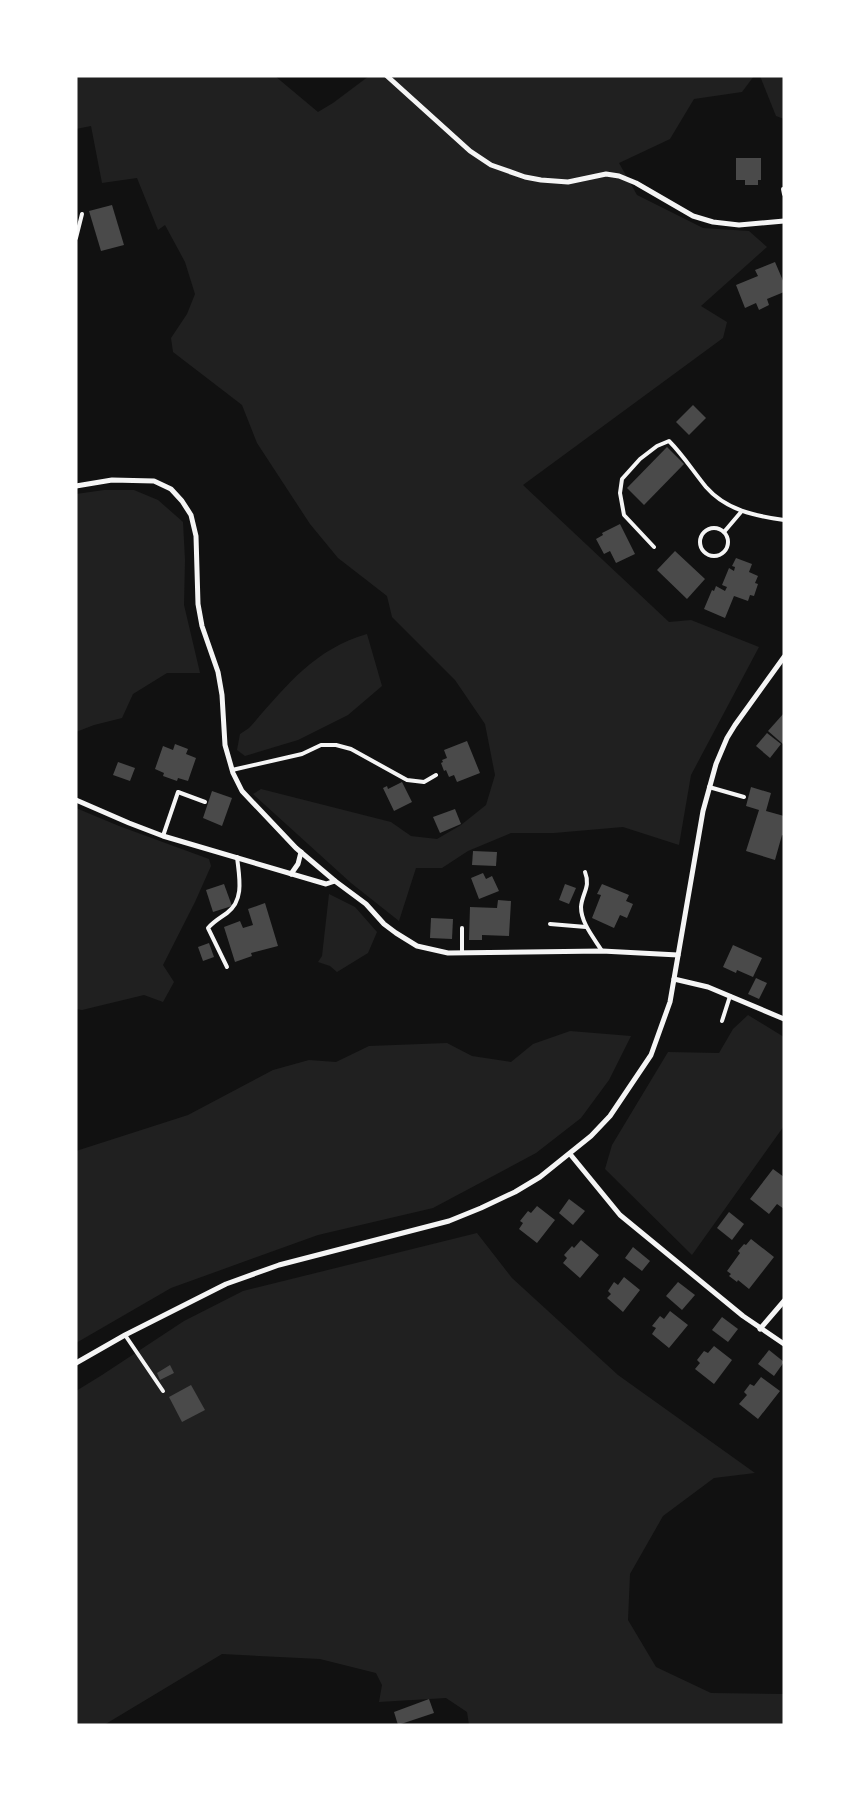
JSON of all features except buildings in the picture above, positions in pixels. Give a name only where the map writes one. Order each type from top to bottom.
[{"type":"street","points":[[387,76],[470,151],[491,165],[524,177],[541,180],[568,182],[606,174],[619,176],[636,183],[693,216],[713,222],[739,224],[784,221]]},
{"type":"street","points":[[76,486],[112,480],[154,481],[170,489],[182,501],[191,515],[196,536],[198,604],[202,626],[218,672],[222,695],[225,745],[232,770],[242,791],[301,852],[366,904],[384,924],[408,941],[437,951],[462,953],[602,951],[678,954]]},
{"type":"street","points":[[76,1363],[125,1335],[235,1280],[279,1266],[449,1221],[473,1211],[515,1192],[540,1177],[592,1136],[610,1116],[651,1055],[670,1002],[709,787],[716,764],[727,738],[784,657]]},
{"type":"street","points":[[76,800],[129,824],[163,836],[326,884],[335,881]]},
{"type":"street","points":[[291,874],[298,864],[301,852]]},
{"type":"street","points":[[674,979],[708,987],[783,1018]]},
{"type":"street","points":[[570,1154],[620,1215],[760,1329],[784,1344]]},
{"type":"street","points":[[760,1329],[784,1301]]},
{"type":"lane","points":[[783,188],[784,194]]},
{"type":"lane","points":[[76,238],[82,214]]},
{"type":"lane","points":[[654,547],[624,515],[620,492],[622,479],[640,459],[657,446],[669,441],[680,451],[707,488],[724,502],[742,512],[784,520]]},
{"type":"lane","points":[[724,532],[742,512]]},
{"type":"lane","points":[[711,528],[724,532],[728,538],[727,550],[718,557],[706,555],[700,545],[702,535],[711,528]]},
{"type":"lane","points":[[232,770],[302,754],[321,745],[336,745],[351,749],[407,780],[424,782],[436,775]]},
{"type":"lane","points":[[709,787],[744,797]]},
{"type":"lane","points":[[163,836],[178,792],[205,802]]},
{"type":"lane","points":[[227,967],[208,928],[216,919],[229,912],[238,902],[240,887],[237,858]]},
{"type":"lane","points":[[585,872],[588,881],[581,908],[586,927],[602,951]]},
{"type":"lane","points":[[550,924],[586,927]]},
{"type":"lane","points":[[462,928],[462,953]]},
{"type":"lane","points":[[722,1021],[730,996]]},
{"type":"lane","points":[[125,1335],[164,1391]]},
{"type":"shaded area","points":[[76,76],[275,76],[318,112],[369,76],[754,76],[742,92],[694,99],[670,139],[619,163],[637,195],[703,228],[749,231],[767,247],[701,306],[727,322],[723,338],[523,485],[669,622],[691,620],[759,647],[691,775],[679,845],[623,827],[554,833],[511,833],[468,851],[442,868],[416,868],[399,921],[351,883],[253,794],[261,789],[391,822],[411,836],[437,839],[461,825],[486,805],[495,775],[485,724],[455,680],[392,617],[387,596],[338,558],[310,524],[257,443],[242,405],[173,352],[171,338],[187,314],[195,294],[185,262],[165,225],[158,230],[137,178],[102,183],[91,126],[76,129]]},
{"type":"shaded area","points":[[760,76],[784,76],[784,119],[776,116]]},
{"type":"shaded area","points":[[104,490],[134,490],[158,500],[183,522],[185,560],[184,605],[200,673],[167,673],[133,694],[122,718],[76,732],[76,494]]},
{"type":"shaded area","points":[[367,634],[382,686],[348,715],[298,740],[245,756],[237,750],[240,734],[249,728],[301,672],[330,650]]},
{"type":"shaded area","points":[[76,808],[209,859],[211,866],[163,965],[174,982],[163,1002],[144,995],[82,1010],[76,1009]]},
{"type":"shaded area","points":[[329,894],[355,907],[377,932],[368,953],[337,972],[330,966],[318,962],[322,956]]},
{"type":"shaded area","points":[[748,1015],[784,1037],[784,1126],[692,1255],[605,1169],[612,1145],[668,1052],[719,1053],[733,1029]]},
{"type":"shaded area","points":[[570,1031],[631,1036],[609,1080],[581,1118],[536,1153],[433,1208],[318,1235],[171,1288],[76,1343],[76,1151],[188,1115],[273,1070],[309,1060],[336,1062],[369,1046],[447,1043],[472,1056],[511,1062],[533,1044]]},
{"type":"shaded area","points":[[477,1233],[512,1278],[618,1375],[755,1473],[714,1478],[663,1516],[630,1574],[628,1620],[656,1667],[711,1693],[784,1694],[784,1725],[469,1725],[467,1712],[446,1698],[379,1702],[382,1685],[376,1673],[320,1659],[222,1654],[104,1725],[76,1725],[76,1391],[184,1321],[243,1291]]}]
